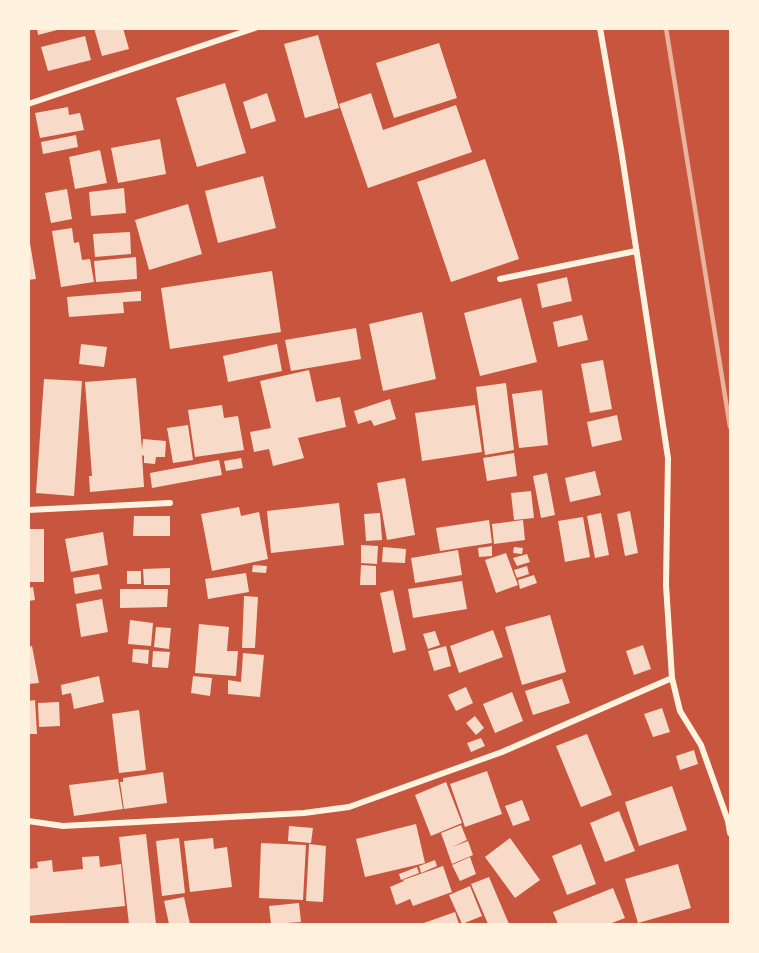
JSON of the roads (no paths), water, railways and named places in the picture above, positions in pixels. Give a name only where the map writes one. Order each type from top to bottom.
[{"type":"street","points":[[28,104],[255,28]]},
{"type":"street","points":[[600,28],[621,149],[668,459],[666,585],[672,678],[680,711],[701,745],[728,821],[730,833]]},
{"type":"street","points":[[500,279],[636,251]]},
{"type":"street","points":[[28,510],[170,503]]},
{"type":"street","points":[[28,821],[63,826],[304,813],[349,807],[502,753],[672,678]]},
{"type":"railway","points":[[666,28],[730,427]]}]
